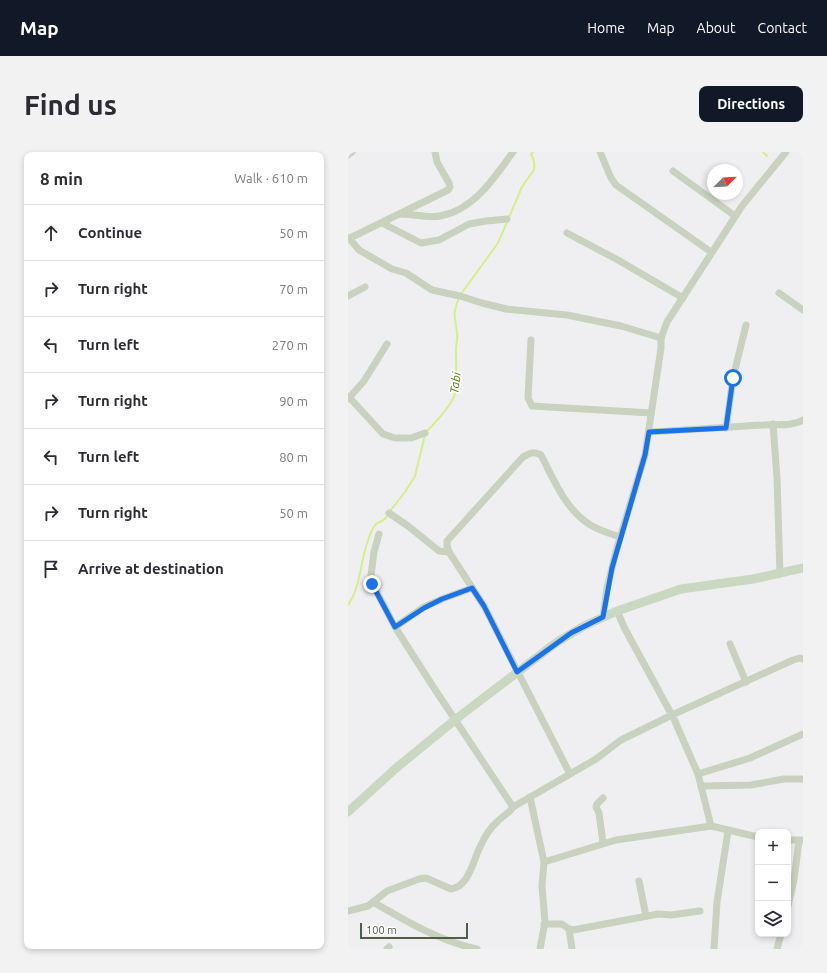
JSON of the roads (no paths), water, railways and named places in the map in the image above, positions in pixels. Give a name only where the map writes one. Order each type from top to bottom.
[{"type":"street","points":[[348,155],[352,152]]},
{"type":"street","points":[[435,152],[437,162],[449,183],[450,188],[349,239],[358,250],[392,269],[406,273],[432,290],[506,309],[567,315],[621,326],[661,338]]},
{"type":"street","points":[[400,214],[439,216],[456,212],[472,201],[487,187],[513,152]]},
{"type":"street","points":[[600,152],[611,178],[616,185],[711,252]]},
{"type":"street","points":[[603,617],[607,588],[620,537],[645,455],[661,348],[661,338],[667,322],[742,206],[786,152]]},
{"type":"street","points":[[673,171],[736,216]]},
{"type":"street","points":[[382,222],[421,243],[439,240],[469,224],[508,219]]},
{"type":"street","points":[[567,233],[624,263],[683,298]]},
{"type":"street","points":[[348,296],[365,287]]},
{"type":"street","points":[[779,293],[803,310]]},
{"type":"street","points":[[726,428],[733,378],[746,325]]},
{"type":"street","points":[[531,340],[528,398],[532,406],[651,413]]},
{"type":"street","points":[[388,344],[364,381],[348,398],[383,434],[395,438],[411,438],[425,433]]},
{"type":"street","points":[[649,432],[773,424],[794,425],[803,420]]},
{"type":"street","points":[[773,424],[777,478],[780,574]]},
{"type":"street","points":[[570,774],[484,606],[449,552],[447,541],[523,457],[531,452],[536,452],[541,455],[563,497],[572,509],[586,522],[597,529],[620,537]]},
{"type":"street","points":[[389,513],[439,551],[449,552]]},
{"type":"street","points":[[379,534],[374,552],[371,575],[372,584],[395,627],[432,686],[456,719],[513,807]]},
{"type":"street","points":[[348,812],[395,769],[517,672],[562,639],[603,617],[681,589],[780,574],[803,568]]},
{"type":"street","points":[[395,627],[424,608],[442,599],[472,588]]},
{"type":"street","points":[[617,611],[625,629],[672,715],[698,774],[710,826]]},
{"type":"street","points":[[730,644],[746,682]]},
{"type":"street","points":[[348,911],[363,908],[387,891],[419,879],[430,880],[451,889],[460,886],[466,880],[476,854],[489,831],[498,821],[511,811],[513,807],[596,758],[621,740],[793,660],[800,658],[803,659]]},
{"type":"street","points":[[698,774],[750,758],[803,734]]},
{"type":"street","points":[[701,786],[750,785],[784,779],[803,779]]},
{"type":"street","points":[[530,797],[544,862],[542,886],[544,924],[540,949]]},
{"type":"street","points":[[603,798],[596,807],[603,843]]},
{"type":"street","points":[[544,862],[616,840],[710,826],[755,836]]},
{"type":"street","points":[[714,949],[717,902],[728,831]]},
{"type":"street","points":[[789,901],[801,841],[791,840]]},
{"type":"street","points":[[639,881],[646,916]]},
{"type":"street","points":[[373,902],[450,946],[477,949]]},
{"type":"street","points":[[544,924],[562,924],[573,930],[658,914],[678,914],[700,911]]},
{"type":"street","points":[[569,929],[572,949]]},
{"type":"street","points":[[777,949],[780,937]]},
{"type":"waterway","name":"Tabi","points":[[461,294],[498,243],[522,187],[534,169],[531,154],[533,152]]},
{"type":"waterway","points":[[763,152],[767,156]]},
{"type":"waterway","name":"Tabi","points":[[427,431],[444,412],[455,394],[457,337],[455,312],[459,298]]},
{"type":"waterway","name":"Tabi","points":[[390,511],[415,476],[425,435]]},
{"type":"waterway","name":"Tabi","points":[[348,605],[358,582],[365,549],[371,532],[376,524],[388,515]]}]
